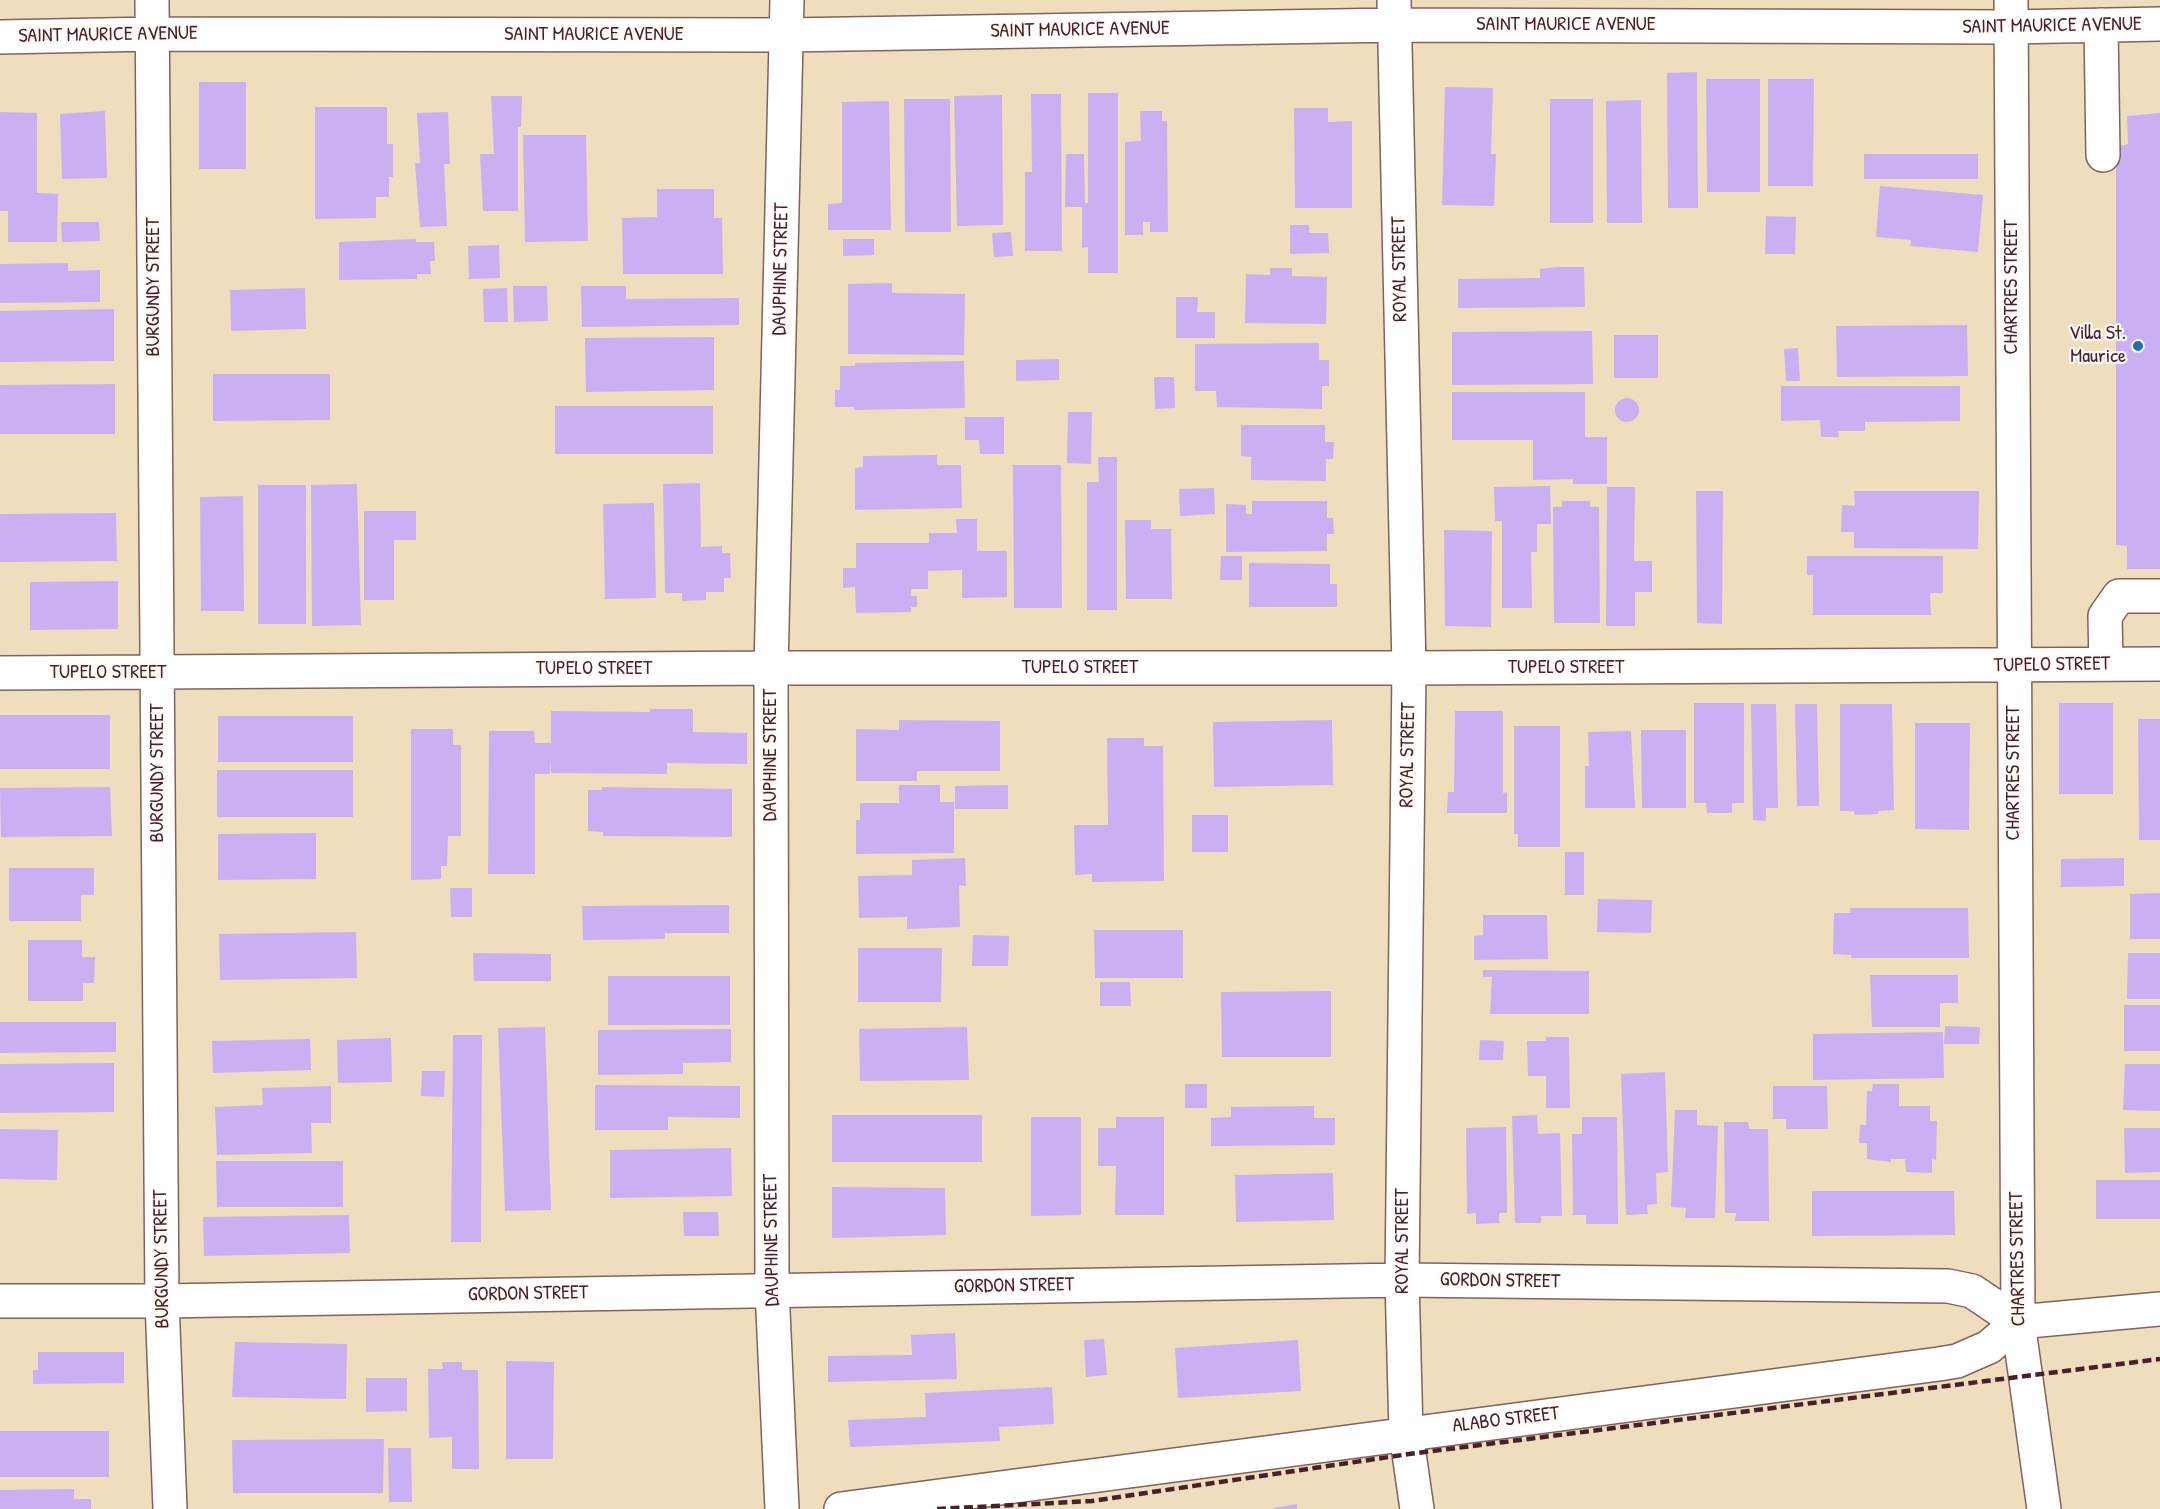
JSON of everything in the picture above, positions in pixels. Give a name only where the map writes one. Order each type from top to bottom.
[{"type":"street","name":"BURGUNDY STREET","points":[[152,0],[162,1301],[170,1509]]},
{"type":"street","name":"DAUPHINE STREET","points":[[782,1509],[772,1289],[771,668],[787,0]]},
{"type":"street","name":"SAINT MAURICE AVENUE","points":[[0,37],[152,34],[787,35],[1394,12],[2011,14],[2101,25],[2160,24]]},
{"type":"street","name":"ROYAL STREET","points":[[1394,12],[1409,668],[1402,1280],[1406,1433],[1417,1509]]},
{"type":"street","name":"CHARTRES STREET","points":[[2011,14],[2018,1322],[2044,1509]]},
{"type":"street","points":[[2101,25],[2103,154]]},
{"type":"street","points":[[2106,664],[2105,616],[2120,596],[2160,596]]},
{"type":"street","name":"TUPELO STREET","points":[[0,673],[771,668],[2013,666],[2160,663]]},
{"type":"street","name":"GORDON STREET","points":[[0,1301],[162,1301],[1402,1280],[1948,1286],[1972,1292],[2018,1322]]},
{"type":"street","points":[[2018,1322],[2160,1309]]},
{"type":"street","name":"ALABO STREET","points":[[841,1509],[1957,1361],[1989,1347],[2018,1322]]},
{"type":"building","points":[[1697,72],[1698,208],[1668,208],[1667,73]]},
{"type":"building","points":[[1706,79],[1760,79],[1760,192],[1707,192]]},
{"type":"building","points":[[1768,79],[1814,79],[1813,186],[1768,186]]},
{"type":"building","points":[[199,82],[246,82],[246,169],[199,169]]},
{"type":"building","points":[[1445,87],[1493,88],[1491,154],[1496,154],[1494,206],[1442,205]]},
{"type":"building","points":[[1088,93],[1118,93],[1118,273],[1088,273],[1088,247],[1082,248],[1082,207],[1065,207],[1066,154],[1084,154],[1085,203],[1088,203]]},
{"type":"building","points":[[1031,94],[1061,94],[1062,251],[1025,251],[1025,172],[1032,172]]},
{"type":"building","points":[[1002,95],[1003,225],[957,226],[954,96]]},
{"type":"building","points":[[491,96],[522,96],[521,127],[518,127],[518,211],[483,211],[480,154],[494,154]]},
{"type":"building","points":[[904,99],[950,99],[951,232],[905,232]]},
{"type":"building","points":[[1550,99],[1593,99],[1593,223],[1550,223]]},
{"type":"building","points":[[1641,100],[1642,223],[1607,223],[1606,101]]},
{"type":"building","points":[[889,101],[891,230],[828,230],[828,204],[842,203],[842,102]]},
{"type":"building","points":[[315,107],[387,107],[387,144],[393,144],[393,177],[389,177],[389,197],[376,197],[376,218],[315,219]]},
{"type":"building","points":[[1294,108],[1328,108],[1328,122],[1352,121],[1352,208],[1295,208]]},
{"type":"building","points":[[105,111],[107,178],[62,179],[60,114]]},
{"type":"building","points":[[1140,111],[1162,111],[1162,121],[1167,121],[1168,232],[1150,232],[1150,222],[1143,222],[1143,235],[1125,235],[1125,142],[1141,141]]},
{"type":"building","points":[[0,112],[37,113],[37,193],[58,194],[57,242],[8,242],[8,211],[0,211]]},
{"type":"building","points":[[448,112],[450,164],[444,164],[447,226],[420,227],[415,163],[420,163],[417,113]]},
{"type":"building","name":"Villa St. Maurice","points":[[2160,113],[2160,569],[2127,569],[2127,546],[2116,545],[2116,147],[2128,144],[2127,116]]},
{"type":"building","points":[[523,135],[586,135],[588,241],[525,242]]},
{"type":"building","points":[[1864,154],[1978,154],[1978,179],[1864,179]]},
{"type":"building","points":[[1880,186],[1983,195],[1978,252],[1910,246],[1911,240],[1876,237]]},
{"type":"building","points":[[657,189],[714,189],[714,218],[722,218],[723,274],[623,274],[622,218],[657,217]]},
{"type":"building","points":[[1766,216],[1796,217],[1795,254],[1765,254]]},
{"type":"building","points":[[61,222],[99,222],[100,241],[62,242]]},
{"type":"building","points":[[1290,225],[1309,225],[1309,233],[1328,233],[1329,253],[1290,254]]},
{"type":"building","points":[[1011,232],[1013,256],[994,257],[992,233]]},
{"type":"building","points":[[416,239],[416,242],[434,242],[435,261],[430,261],[431,274],[417,274],[417,279],[339,280],[339,242]]},
{"type":"building","points":[[843,239],[874,239],[874,255],[843,256]]},
{"type":"building","points":[[499,245],[500,278],[469,279],[468,246]]},
{"type":"building","points":[[68,263],[68,271],[100,270],[100,302],[0,303],[0,264]]},
{"type":"building","points":[[1584,267],[1585,307],[1458,308],[1458,279],[1540,278],[1540,269]]},
{"type":"building","points":[[1270,268],[1292,268],[1292,276],[1327,277],[1326,324],[1245,323],[1246,274],[1270,275]]},
{"type":"building","points":[[892,283],[892,293],[965,294],[964,355],[848,354],[848,284]]},
{"type":"building","points":[[513,286],[547,286],[548,321],[514,322]]},
{"type":"building","points":[[581,286],[626,286],[626,299],[739,298],[739,325],[582,327]]},
{"type":"building","points":[[305,288],[306,329],[231,331],[230,290]]},
{"type":"building","points":[[507,288],[508,322],[484,322],[483,289]]},
{"type":"building","points":[[1176,297],[1198,297],[1197,312],[1215,312],[1215,338],[1176,338]]},
{"type":"building","points":[[114,309],[114,361],[0,362],[0,311]]},
{"type":"building","points":[[1967,325],[1968,376],[1837,377],[1836,326]]},
{"type":"building","points":[[1592,331],[1593,384],[1452,385],[1452,332]]},
{"type":"building","points":[[1614,335],[1658,335],[1658,378],[1614,378]]},
{"type":"building","points":[[714,337],[714,390],[586,392],[585,338]]},
{"type":"building","points":[[1319,343],[1319,360],[1329,360],[1329,386],[1322,386],[1322,409],[1217,407],[1216,391],[1195,391],[1195,344]]},
{"type":"building","points":[[1798,348],[1800,381],[1786,381],[1784,349]]},
{"type":"building","points":[[1059,359],[1059,380],[1016,381],[1016,360]]},
{"type":"building","points":[[964,361],[965,408],[854,410],[854,407],[835,407],[835,390],[840,390],[840,366],[855,366],[855,363]]},
{"type":"building","points":[[213,374],[330,374],[330,420],[213,421]]},
{"type":"building","points":[[1154,377],[1174,377],[1175,408],[1155,409]]},
{"type":"building","points":[[115,384],[115,434],[0,434],[0,385]]},
{"type":"building","points":[[1781,386],[1960,386],[1960,421],[1865,422],[1865,431],[1838,431],[1839,437],[1821,437],[1820,420],[1781,421]]},
{"type":"building","points":[[1452,392],[1585,392],[1585,437],[1607,437],[1607,484],[1573,484],[1573,479],[1533,480],[1533,440],[1452,440]]},
{"type":"building","points":[[1627,398],[1636,401],[1639,410],[1636,419],[1627,422],[1618,419],[1615,410],[1618,401]]},
{"type":"building","points":[[555,406],[713,406],[713,454],[555,454]]},
{"type":"building","points":[[1068,412],[1092,412],[1091,464],[1067,463]]},
{"type":"building","points":[[965,417],[1004,417],[1004,454],[980,454],[979,440],[965,440]]},
{"type":"building","points":[[1241,425],[1325,425],[1325,442],[1334,442],[1333,459],[1326,459],[1326,481],[1251,480],[1251,457],[1241,456]]},
{"type":"building","points":[[937,455],[937,465],[961,465],[962,508],[855,510],[855,468],[863,467],[863,456]]},
{"type":"building","points":[[1098,457],[1117,457],[1117,610],[1087,610],[1087,482],[1099,482]]},
{"type":"building","points":[[1013,465],[1061,465],[1062,608],[1014,608]]},
{"type":"building","points":[[700,483],[701,547],[722,546],[722,553],[730,553],[731,578],[724,578],[724,592],[706,592],[706,600],[682,601],[682,593],[665,593],[663,484]]},
{"type":"building","points":[[357,484],[361,625],[312,626],[311,485]]},
{"type":"building","points":[[258,485],[306,485],[306,624],[258,624]]},
{"type":"building","points":[[1550,486],[1551,524],[1537,524],[1537,552],[1531,552],[1532,608],[1502,608],[1502,521],[1495,521],[1494,487]]},
{"type":"building","points":[[1607,487],[1635,487],[1634,561],[1652,561],[1652,592],[1635,592],[1635,626],[1606,626]]},
{"type":"building","points":[[1214,488],[1215,514],[1180,516],[1179,489]]},
{"type":"building","points":[[1696,491],[1723,491],[1722,624],[1697,623]]},
{"type":"building","points":[[1854,491],[1979,491],[1978,549],[1854,548],[1854,532],[1841,532],[1842,505],[1855,506]]},
{"type":"building","points":[[243,496],[244,611],[201,611],[200,497]]},
{"type":"building","points":[[1252,501],[1327,501],[1327,518],[1333,518],[1334,534],[1327,534],[1327,551],[1226,552],[1226,504],[1246,505],[1246,514],[1252,514]]},
{"type":"building","points":[[1562,501],[1590,501],[1590,507],[1599,507],[1600,623],[1554,623],[1553,507],[1562,507]]},
{"type":"building","points":[[654,503],[656,598],[605,599],[603,504]]},
{"type":"building","points":[[364,511],[416,511],[416,540],[394,540],[394,600],[364,600]]},
{"type":"building","points":[[116,513],[117,561],[0,562],[0,514]]},
{"type":"building","points":[[956,519],[977,519],[977,551],[1007,551],[1007,597],[962,598],[962,570],[928,571],[928,589],[911,589],[911,596],[917,596],[917,607],[911,607],[911,612],[856,613],[855,587],[843,588],[843,568],[856,568],[856,543],[929,543],[929,533],[957,533]]},
{"type":"building","points":[[1125,520],[1151,520],[1151,529],[1171,529],[1172,599],[1126,599]]},
{"type":"building","points":[[1444,530],[1492,531],[1491,627],[1445,626]]},
{"type":"building","points":[[1221,556],[1242,556],[1242,580],[1220,580]]},
{"type":"building","points":[[1807,556],[1943,556],[1943,593],[1930,593],[1931,615],[1813,615],[1813,575],[1807,575]]},
{"type":"building","points":[[1249,563],[1330,564],[1330,584],[1337,584],[1337,607],[1249,607]]},
{"type":"building","points":[[118,581],[118,629],[30,630],[30,582]]},
{"type":"building","points":[[1694,703],[1744,703],[1744,803],[1732,803],[1732,813],[1707,813],[1706,803],[1694,803]]},
{"type":"building","points":[[2059,703],[2113,703],[2113,794],[2059,794]]},
{"type":"building","points":[[1751,704],[1776,704],[1778,808],[1766,808],[1766,821],[1753,820]]},
{"type":"building","points":[[1795,704],[1817,704],[1819,806],[1797,806]]},
{"type":"building","points":[[1840,704],[1892,704],[1894,810],[1878,811],[1878,814],[1855,815],[1854,811],[1840,811]]},
{"type":"building","points":[[650,709],[693,709],[693,732],[747,733],[747,764],[667,763],[667,774],[551,773],[550,760],[550,774],[535,774],[535,874],[488,874],[489,731],[534,731],[535,743],[551,743],[551,711],[650,712]]},
{"type":"building","points":[[1455,711],[1503,711],[1503,793],[1507,792],[1507,813],[1447,813],[1448,792],[1454,792]]},
{"type":"building","points":[[0,715],[110,715],[110,769],[0,769]]},
{"type":"building","points":[[218,716],[353,716],[353,762],[218,762]]},
{"type":"building","points":[[2138,719],[2160,719],[2160,840],[2139,840]]},
{"type":"building","points":[[899,720],[1000,721],[1000,771],[917,771],[917,781],[856,781],[856,729],[899,730]]},
{"type":"building","points":[[1332,720],[1333,785],[1214,787],[1213,722]]},
{"type":"building","points":[[1915,723],[1970,723],[1969,830],[1915,829]]},
{"type":"building","points":[[1514,726],[1560,726],[1560,847],[1518,847],[1518,834],[1514,834]]},
{"type":"building","points":[[411,729],[453,729],[453,745],[461,745],[461,836],[448,836],[447,866],[441,866],[441,879],[411,880]]},
{"type":"building","points":[[1641,730],[1686,730],[1686,808],[1642,808]]},
{"type":"building","points":[[1631,731],[1635,808],[1585,808],[1585,766],[1589,766],[1588,732]]},
{"type":"building","points":[[1107,738],[1144,738],[1144,746],[1163,746],[1164,881],[1092,882],[1092,874],[1075,875],[1074,825],[1108,825]]},
{"type":"building","points":[[217,770],[353,770],[353,817],[217,817]]},
{"type":"building","points":[[899,785],[940,785],[940,802],[954,802],[954,853],[856,854],[856,820],[860,820],[860,803],[899,803]]},
{"type":"building","points":[[1008,785],[1008,809],[955,809],[955,786]]},
{"type":"building","points":[[110,787],[112,836],[1,837],[0,788]]},
{"type":"building","points":[[602,787],[732,789],[732,837],[603,836],[603,832],[588,831],[588,790],[602,790]]},
{"type":"building","points":[[1192,815],[1228,815],[1228,852],[1192,852]]},
{"type":"building","points":[[316,833],[316,879],[218,880],[218,834]]},
{"type":"building","points":[[1565,852],[1584,852],[1584,895],[1565,895]]},
{"type":"building","points":[[965,858],[966,886],[959,885],[960,927],[907,929],[907,917],[859,918],[858,876],[912,875],[912,860]]},
{"type":"building","points":[[2124,858],[2124,886],[2061,887],[2061,859]]},
{"type":"building","points":[[9,868],[94,868],[94,895],[81,895],[81,921],[9,921]]},
{"type":"building","points":[[450,888],[472,888],[472,917],[451,917]]},
{"type":"building","points":[[2160,893],[2160,939],[2130,939],[2130,894]]},
{"type":"building","points":[[1598,899],[1652,900],[1651,933],[1597,932]]},
{"type":"building","points":[[729,905],[729,933],[665,933],[665,939],[583,940],[582,906]]},
{"type":"building","points":[[1850,908],[1968,908],[1969,958],[1851,958],[1851,955],[1833,954],[1834,913],[1851,913]]},
{"type":"building","points":[[1483,915],[1547,915],[1548,959],[1474,960],[1474,936],[1483,935]]},
{"type":"building","points":[[1094,930],[1183,930],[1183,978],[1095,978]]},
{"type":"building","points":[[356,932],[357,978],[220,980],[219,934]]},
{"type":"building","points":[[973,935],[1009,936],[1008,966],[972,966]]},
{"type":"building","points":[[28,940],[82,940],[82,957],[95,957],[94,983],[83,983],[83,1001],[28,1001]]},
{"type":"building","points":[[858,948],[942,948],[941,1002],[858,1002]]},
{"type":"building","points":[[473,953],[551,954],[551,981],[474,981]]},
{"type":"building","points":[[2128,953],[2160,953],[2160,999],[2127,999]]},
{"type":"building","points":[[1483,970],[1589,971],[1589,1014],[1490,1014],[1492,977],[1483,977]]},
{"type":"building","points":[[1870,975],[1958,975],[1958,1003],[1940,1003],[1940,1027],[1872,1027]]},
{"type":"building","points":[[608,976],[730,976],[730,1025],[608,1025]]},
{"type":"building","points":[[1100,982],[1130,982],[1131,1006],[1100,1006]]},
{"type":"building","points":[[1331,991],[1331,1057],[1222,1057],[1221,992]]},
{"type":"building","points":[[2124,1005],[2160,1005],[2160,1051],[2124,1051]]},
{"type":"building","points":[[0,1022],[116,1022],[116,1052],[0,1053]]},
{"type":"building","points":[[1945,1026],[1980,1027],[1979,1044],[1944,1044]]},
{"type":"building","points":[[545,1027],[551,1210],[505,1211],[498,1028]]},
{"type":"building","points":[[967,1027],[969,1080],[860,1081],[859,1029]]},
{"type":"building","points":[[731,1029],[731,1062],[683,1063],[683,1074],[598,1075],[598,1030]]},
{"type":"building","points":[[1943,1032],[1944,1078],[1813,1080],[1813,1034]]},
{"type":"building","points":[[453,1035],[482,1035],[481,1242],[451,1242]]},
{"type":"building","points":[[1546,1037],[1569,1037],[1570,1108],[1546,1108],[1546,1076],[1528,1076],[1527,1041],[1546,1041]]},
{"type":"building","points":[[391,1038],[392,1082],[338,1083],[337,1040]]},
{"type":"building","points":[[310,1039],[311,1070],[213,1073],[212,1041]]},
{"type":"building","points":[[1480,1040],[1504,1041],[1503,1060],[1479,1060]]},
{"type":"building","points":[[114,1063],[114,1112],[0,1113],[0,1064]]},
{"type":"building","points":[[2125,1064],[2160,1064],[2160,1111],[2123,1110]]},
{"type":"building","points":[[422,1071],[445,1071],[444,1097],[421,1096]]},
{"type":"building","points":[[1665,1072],[1668,1172],[1656,1173],[1657,1204],[1647,1205],[1648,1214],[1626,1215],[1621,1074]]},
{"type":"building","points":[[1185,1084],[1207,1084],[1207,1108],[1185,1108]]},
{"type":"building","points":[[1873,1084],[1899,1084],[1899,1106],[1930,1106],[1930,1121],[1937,1121],[1936,1160],[1932,1159],[1932,1173],[1906,1172],[1905,1159],[1891,1159],[1891,1162],[1867,1159],[1867,1143],[1859,1143],[1860,1125],[1866,1125],[1867,1091],[1872,1091]]},
{"type":"building","points":[[595,1085],[740,1086],[740,1118],[668,1117],[668,1130],[595,1130]]},
{"type":"building","points":[[331,1086],[331,1123],[311,1123],[312,1153],[217,1155],[215,1107],[263,1105],[262,1088]]},
{"type":"building","points":[[1773,1086],[1827,1086],[1828,1129],[1786,1129],[1786,1119],[1773,1119]]},
{"type":"building","points":[[1314,1106],[1314,1118],[1335,1118],[1335,1145],[1211,1146],[1211,1118],[1231,1117],[1231,1107]]},
{"type":"building","points":[[1675,1110],[1697,1110],[1697,1125],[1718,1126],[1715,1218],[1685,1218],[1686,1208],[1671,1207]]},
{"type":"building","points":[[832,1115],[982,1115],[982,1162],[832,1162]]},
{"type":"building","points":[[1537,1115],[1538,1134],[1560,1133],[1562,1216],[1541,1216],[1541,1223],[1515,1223],[1512,1116]]},
{"type":"building","points":[[1031,1117],[1081,1117],[1081,1215],[1031,1216]]},
{"type":"building","points":[[1116,1117],[1164,1117],[1164,1215],[1115,1215],[1116,1166],[1098,1166],[1098,1128],[1116,1128]]},
{"type":"building","points":[[1582,1117],[1617,1117],[1618,1224],[1586,1224],[1586,1215],[1573,1215],[1572,1134],[1582,1134]]},
{"type":"building","points":[[1724,1122],[1748,1122],[1749,1129],[1768,1129],[1769,1221],[1735,1221],[1736,1213],[1725,1213]]},
{"type":"building","points":[[1506,1127],[1507,1213],[1499,1213],[1499,1223],[1476,1224],[1476,1213],[1467,1214],[1466,1128]]},
{"type":"building","points":[[2124,1128],[2160,1128],[2160,1172],[2125,1173]]},
{"type":"building","points":[[0,1129],[58,1130],[57,1180],[0,1179]]},
{"type":"building","points":[[731,1148],[732,1196],[610,1198],[610,1150]]},
{"type":"building","points":[[216,1161],[343,1161],[343,1207],[217,1207]]},
{"type":"building","points":[[1333,1173],[1334,1220],[1236,1222],[1235,1175]]},
{"type":"building","points":[[2096,1180],[2160,1180],[2160,1219],[2096,1219]]},
{"type":"building","points":[[832,1187],[945,1188],[946,1235],[832,1238]]},
{"type":"building","points":[[1812,1191],[1954,1191],[1955,1235],[1812,1236]]},
{"type":"building","points":[[683,1212],[718,1212],[719,1236],[684,1236]]},
{"type":"building","points":[[349,1215],[350,1253],[204,1256],[203,1217]]},
{"type":"building","points":[[955,1333],[957,1379],[828,1382],[828,1356],[912,1355],[911,1335]]},
{"type":"building","points":[[1104,1339],[1107,1375],[1086,1377],[1084,1340]]},
{"type":"building","points":[[1298,1340],[1301,1391],[1178,1398],[1175,1348]]},
{"type":"building","points":[[235,1342],[347,1344],[346,1399],[232,1397]]},
{"type":"building","points":[[38,1352],[124,1352],[124,1383],[33,1384],[33,1370],[38,1370]]},
{"type":"building","points":[[506,1361],[554,1362],[553,1459],[506,1459]]},
{"type":"building","points":[[442,1362],[462,1362],[462,1370],[478,1370],[479,1469],[452,1469],[452,1437],[429,1438],[428,1369],[443,1369]]},
{"type":"building","points":[[366,1378],[407,1378],[407,1411],[366,1412]]},
{"type":"building","points":[[1052,1387],[1054,1424],[999,1427],[1000,1441],[850,1447],[848,1420],[926,1417],[925,1393]]},
{"type":"building","points":[[0,1431],[109,1431],[109,1477],[0,1477]]},
{"type":"building","points":[[384,1439],[383,1493],[233,1493],[232,1440]]},
{"type":"building","points":[[388,1448],[411,1448],[412,1502],[389,1502]]},
{"type":"building","points":[[74,1489],[74,1499],[91,1499],[91,1509],[0,1509],[0,1490]]},
{"type":"building","points":[[1297,1504],[1297,1509],[1274,1509],[1274,1508]]},
{"type":"railway","points":[[937,1509],[1092,1501],[1409,1454],[2160,1359]]},
{"type":"place","name":"Villa St. Maurice","points":[[2138,346]]}]
